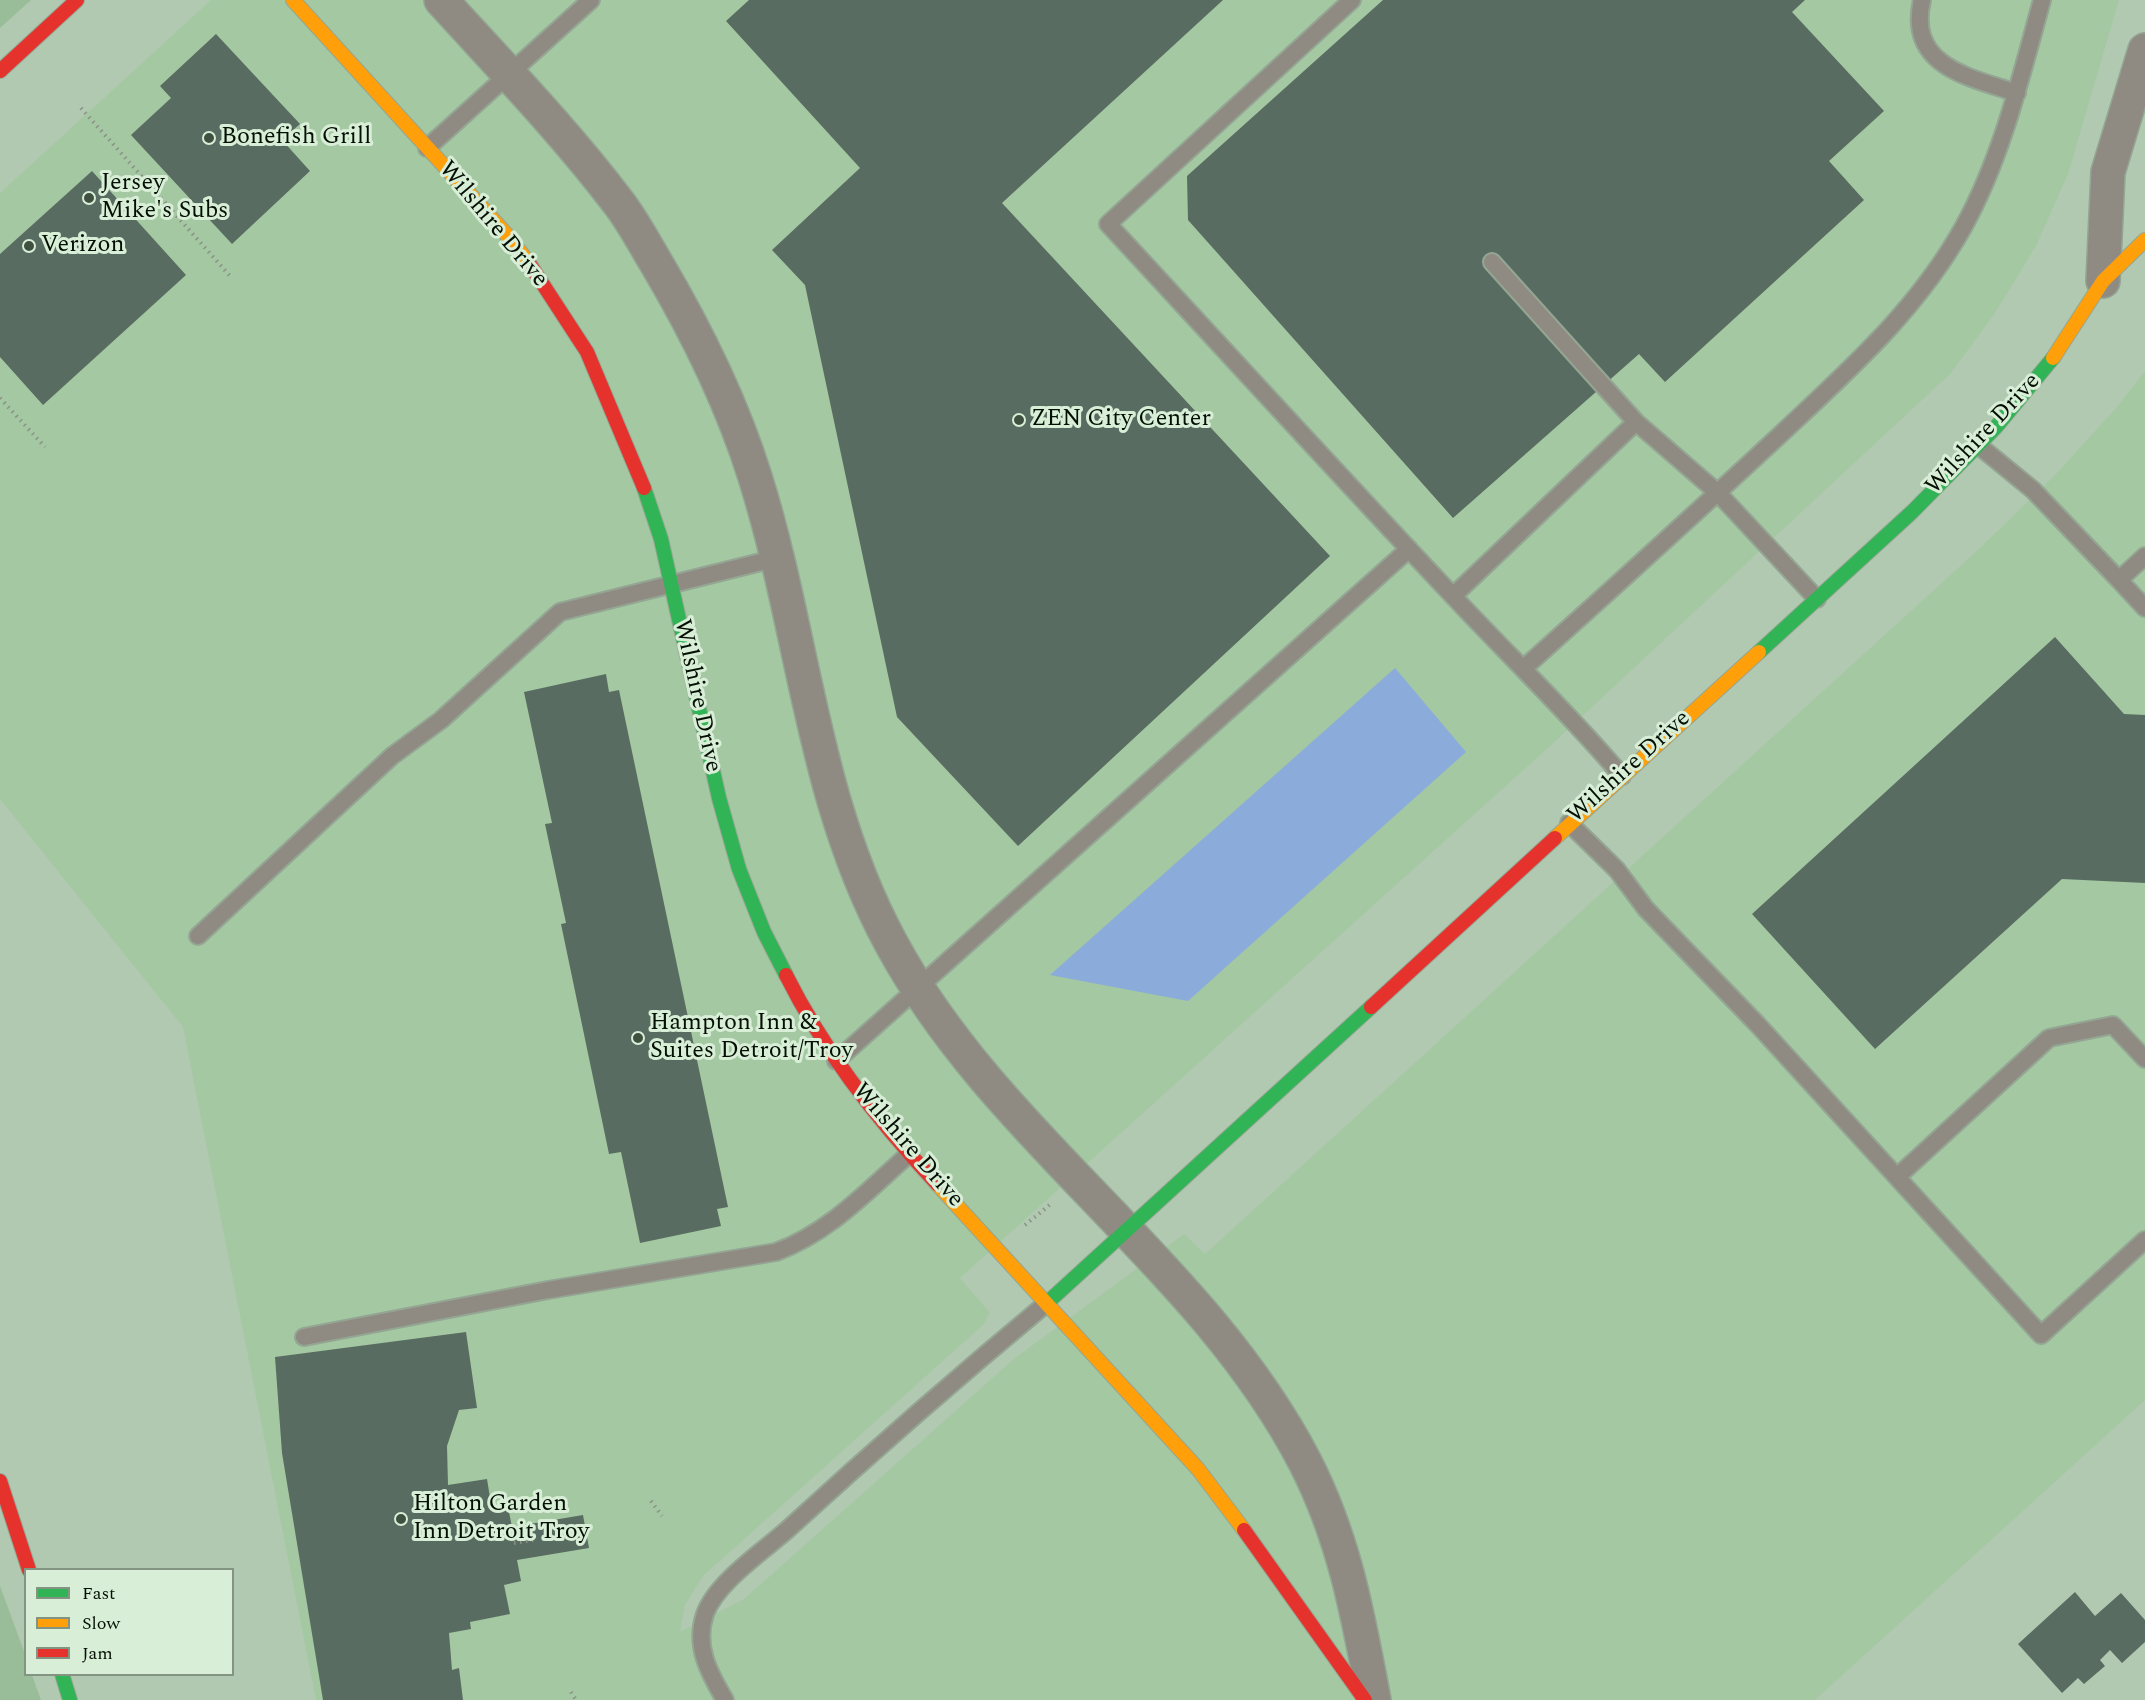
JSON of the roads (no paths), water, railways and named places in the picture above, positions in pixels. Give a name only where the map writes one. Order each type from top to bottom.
[{"type":"main road","points":[[0,72],[77,0]]},
{"type":"main road","name":"Wilshire Drive","points":[[293,0],[507,235],[533,269],[587,352],[636,464],[661,539],[719,798],[739,869],[764,933],[801,1005],[836,1061],[909,1154],[1048,1302],[1569,823],[1817,599],[1978,446],[2048,366],[2103,281],[2145,240]]},
{"type":"main road","points":[[1048,1302],[1198,1469],[1272,1566],[1365,1700]]},
{"type":"main road","points":[[0,1481],[29,1568]]},
{"type":"main road","points":[[63,1676],[70,1700]]},
{"type":"street","points":[[441,0],[579,153],[622,207],[699,337],[730,406],[752,468],[777,558],[827,784],[860,879],[891,944],[917,987],[959,1046],[1020,1117],[1126,1228],[1236,1355],[1274,1408],[1305,1463],[1331,1521],[1351,1579],[1374,1700]]},
{"type":"street","points":[[2103,281],[2108,172],[2145,50]]},
{"type":"lane","points":[[427,148],[591,0]]},
{"type":"lane","points":[[1352,0],[1107,224],[1453,596],[1524,668],[1541,690],[1578,724],[1622,776]]},
{"type":"lane","points":[[1922,0],[1918,17],[1924,46],[1950,71],[2017,93]]},
{"type":"lane","points":[[1524,668],[1718,493],[1879,342],[1931,280],[1965,225],[1995,154],[2017,93],[2042,0]]},
{"type":"lane","points":[[1492,262],[1636,422],[1718,493],[1817,599]]},
{"type":"lane","points":[[1453,596],[1636,422]]},
{"type":"lane","points":[[1978,446],[2033,490],[2145,608]]},
{"type":"lane","points":[[836,1061],[1410,549]]},
{"type":"lane","points":[[2120,580],[2145,556]]},
{"type":"lane","points":[[198,936],[392,756],[441,720],[560,612],[777,558]]},
{"type":"lane","points":[[1569,823],[1617,870],[1646,909],[1758,1025],[2041,1335],[2145,1240]]},
{"type":"lane","points":[[1897,1177],[2049,1038],[2113,1025],[2145,1059]]},
{"type":"lane","points":[[304,1337],[559,1288],[776,1252],[824,1229],[909,1154]]},
{"type":"lane","points":[[725,1700],[708,1668],[701,1644],[702,1628],[712,1599],[842,1480],[1048,1302]]},
{"type":"water","points":[[1395,668],[1466,752],[1188,1001],[1050,975]]},
{"type":"place","name":"Bonefish Grill","points":[[209,138]]},
{"type":"place","name":"Jersey Mike's Subs","points":[[89,198]]},
{"type":"place","name":"Verizon","points":[[29,246]]},
{"type":"place","name":"ZEN City Center","points":[[1019,420]]},
{"type":"place","name":"Hampton Inn & Suites Detroit/Troy","points":[[638,1038]]},
{"type":"place","name":"Hilton Garden Inn Detroit Troy","points":[[401,1519]]}]
